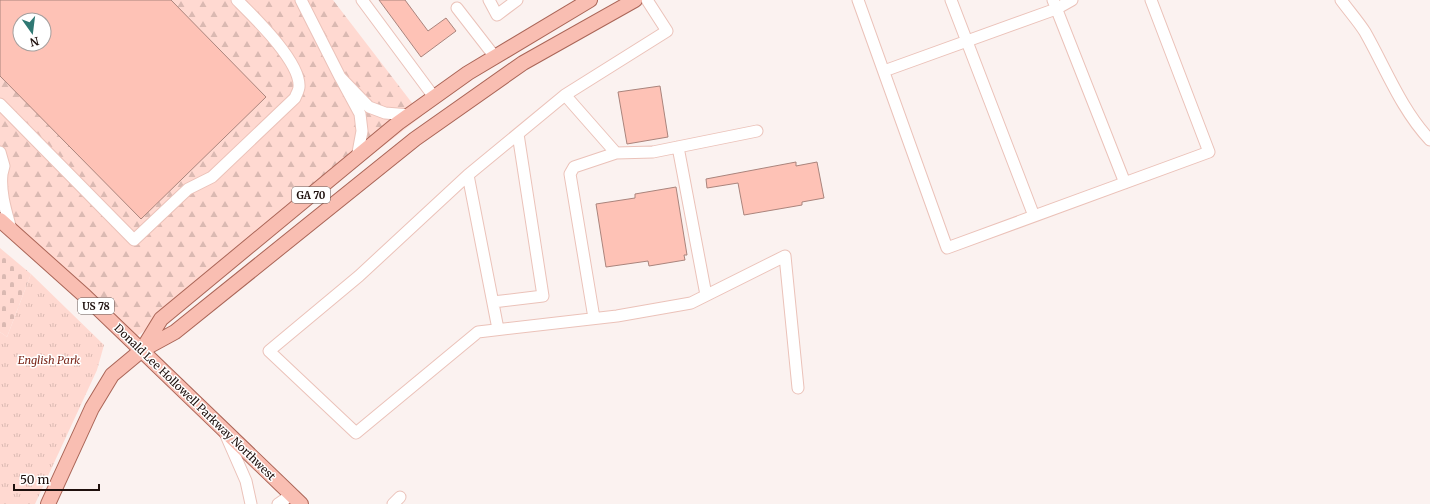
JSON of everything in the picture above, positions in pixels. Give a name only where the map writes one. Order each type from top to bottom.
[{"type":"main road","name":"GA 70","points":[[142,350],[161,319],[410,115],[468,73],[590,0]]},
{"type":"main road","name":"GA 70","points":[[142,350],[175,332],[415,139],[470,99],[523,63],[635,0]]},
{"type":"main road","name":"Donald Lee Hollowell Parkway Northwest","points":[[0,220],[85,296],[142,350],[293,501]]},
{"type":"main road","points":[[48,504],[92,408],[112,375],[142,350]]},
{"type":"street","points":[[0,104],[134,240],[188,189],[212,177],[294,98],[299,87],[296,71],[276,41],[237,0]]},
{"type":"street","points":[[301,0],[360,114],[362,131],[357,158]]},
{"type":"street","points":[[362,0],[434,98]]},
{"type":"street","points":[[489,0],[497,15],[517,0]]},
{"type":"street","points":[[647,0],[667,31],[565,95],[468,175],[359,276],[269,351],[356,433],[478,332],[594,318],[691,302],[785,256],[798,388]]},
{"type":"street","points":[[858,0],[947,248],[1209,152],[1152,0]]},
{"type":"street","points":[[951,0],[1034,216]]},
{"type":"street","points":[[884,71],[967,42],[1055,4],[1072,0]]},
{"type":"street","points":[[1342,0],[1364,31],[1392,86],[1422,131],[1430,140]]},
{"type":"street","points":[[1055,4],[1125,183]]},
{"type":"street","points":[[458,8],[495,57]]},
{"type":"street","points":[[340,77],[369,107],[385,112],[410,115]]},
{"type":"street","points":[[565,95],[616,153]]},
{"type":"street","points":[[594,318],[570,174],[574,167],[616,153],[653,152],[757,131]]},
{"type":"street","points":[[493,302],[543,296],[518,134]]},
{"type":"street","points":[[678,147],[706,295]]},
{"type":"street","points":[[0,152],[4,166],[0,184],[11,230]]},
{"type":"street","points":[[468,175],[498,329]]},
{"type":"street","points":[[225,432],[246,481],[251,504]]},
{"type":"street","points":[[278,504],[293,501]]},
{"type":"green space","points":[[0,0],[333,0],[422,116],[131,341],[0,227]]},
{"type":"green space","points":[[0,248],[31,274],[7,337],[0,332]]},
{"type":"green space","name":"English Park","points":[[31,274],[104,345],[97,370],[35,504],[0,504],[0,332],[7,337]]},
{"type":"building","points":[[0,0],[171,0],[266,97],[141,219],[0,76]]},
{"type":"building","points":[[379,0],[405,0],[428,31],[446,18],[456,31],[421,57]]},
{"type":"building","points":[[660,86],[668,137],[627,144],[618,92]]},
{"type":"building","points":[[796,162],[796,166],[817,162],[824,198],[802,202],[802,205],[744,215],[738,183],[707,188],[706,179]]},
{"type":"building","points":[[676,187],[687,255],[684,255],[685,260],[649,266],[648,261],[606,267],[596,204],[635,198],[635,194]]}]
